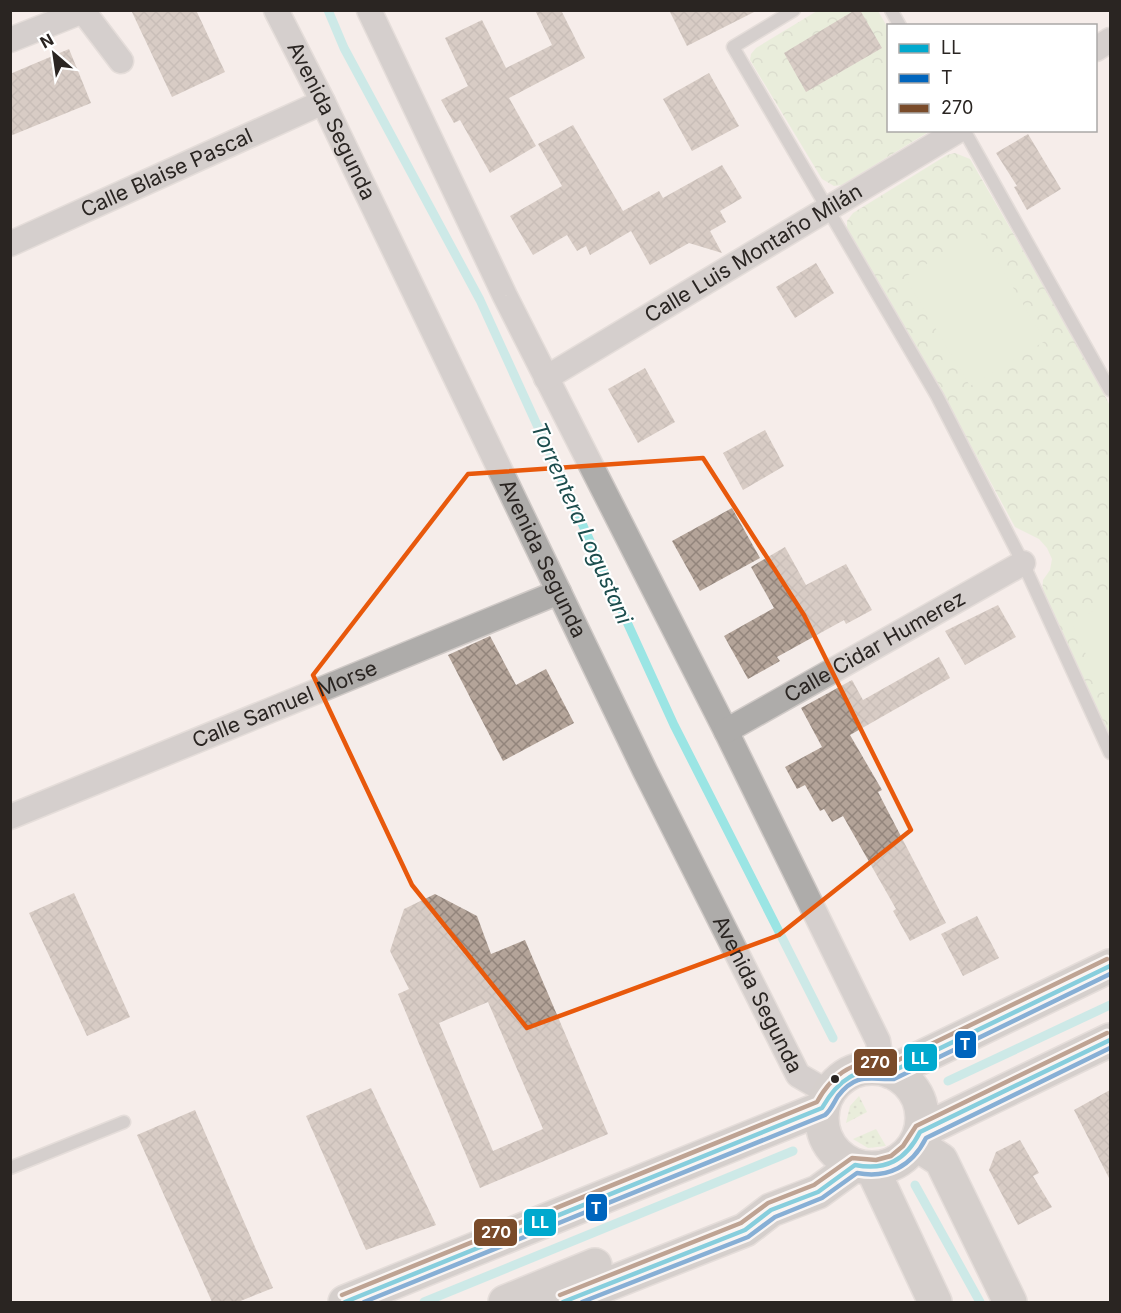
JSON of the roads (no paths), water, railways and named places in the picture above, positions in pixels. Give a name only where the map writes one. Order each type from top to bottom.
[{"type":"main road","points":[[345,1302],[826,1101],[852,1073],[886,1071],[1110,966]]},
{"type":"main road","points":[[505,1302],[724,1215],[771,1210],[818,1192],[863,1167],[897,1162],[918,1138],[1110,1040]]},
{"type":"main road","points":[[886,1071],[910,1085],[917,1095],[922,1107],[918,1138]]},
{"type":"main road","points":[[826,1101],[827,1139],[834,1150],[863,1167],[935,1302]]},
{"type":"main road","points":[[918,1138],[941,1160],[1010,1302]]},
{"type":"main road","points":[[563,1302],[745,1230],[771,1210]]},
{"type":"street","points":[[10,40],[83,10],[121,61]]},
{"type":"street","name":"Avenida Segunda","points":[[276,10],[323,102],[645,771],[798,1074],[826,1101]]},
{"type":"street","points":[[369,10],[504,296],[726,732],[878,1041],[886,1071]]},
{"type":"street","points":[[1097,48],[1110,40]]},
{"type":"street","name":"Calle Blaise Pascal","points":[[10,244],[323,102]]},
{"type":"street","name":"Calle Luis Montaño Milán","points":[[546,378],[956,132]]},
{"type":"street","name":"Calle Cidar Humerez","points":[[726,732],[1023,563]]},
{"type":"street","name":"Calle Samuel Morse","points":[[10,817],[559,592]]},
{"type":"lane","points":[[794,10],[733,47],[937,396],[1023,563],[1110,753]]},
{"type":"lane","points":[[891,10],[899,24]]},
{"type":"lane","points":[[965,132],[1110,390]]},
{"type":"lane","points":[[10,1168],[124,1122]]},
{"type":"waterway","name":"Torrentera Logustani","points":[[328,10],[344,48],[480,300],[674,725],[833,1038]]},
{"type":"waterway","points":[[948,1081],[1110,1005]]},
{"type":"waterway","points":[[424,1302],[793,1151]]},
{"type":"waterway","name":"Torrentera Logustani","points":[[915,1185],[980,1302]]}]
